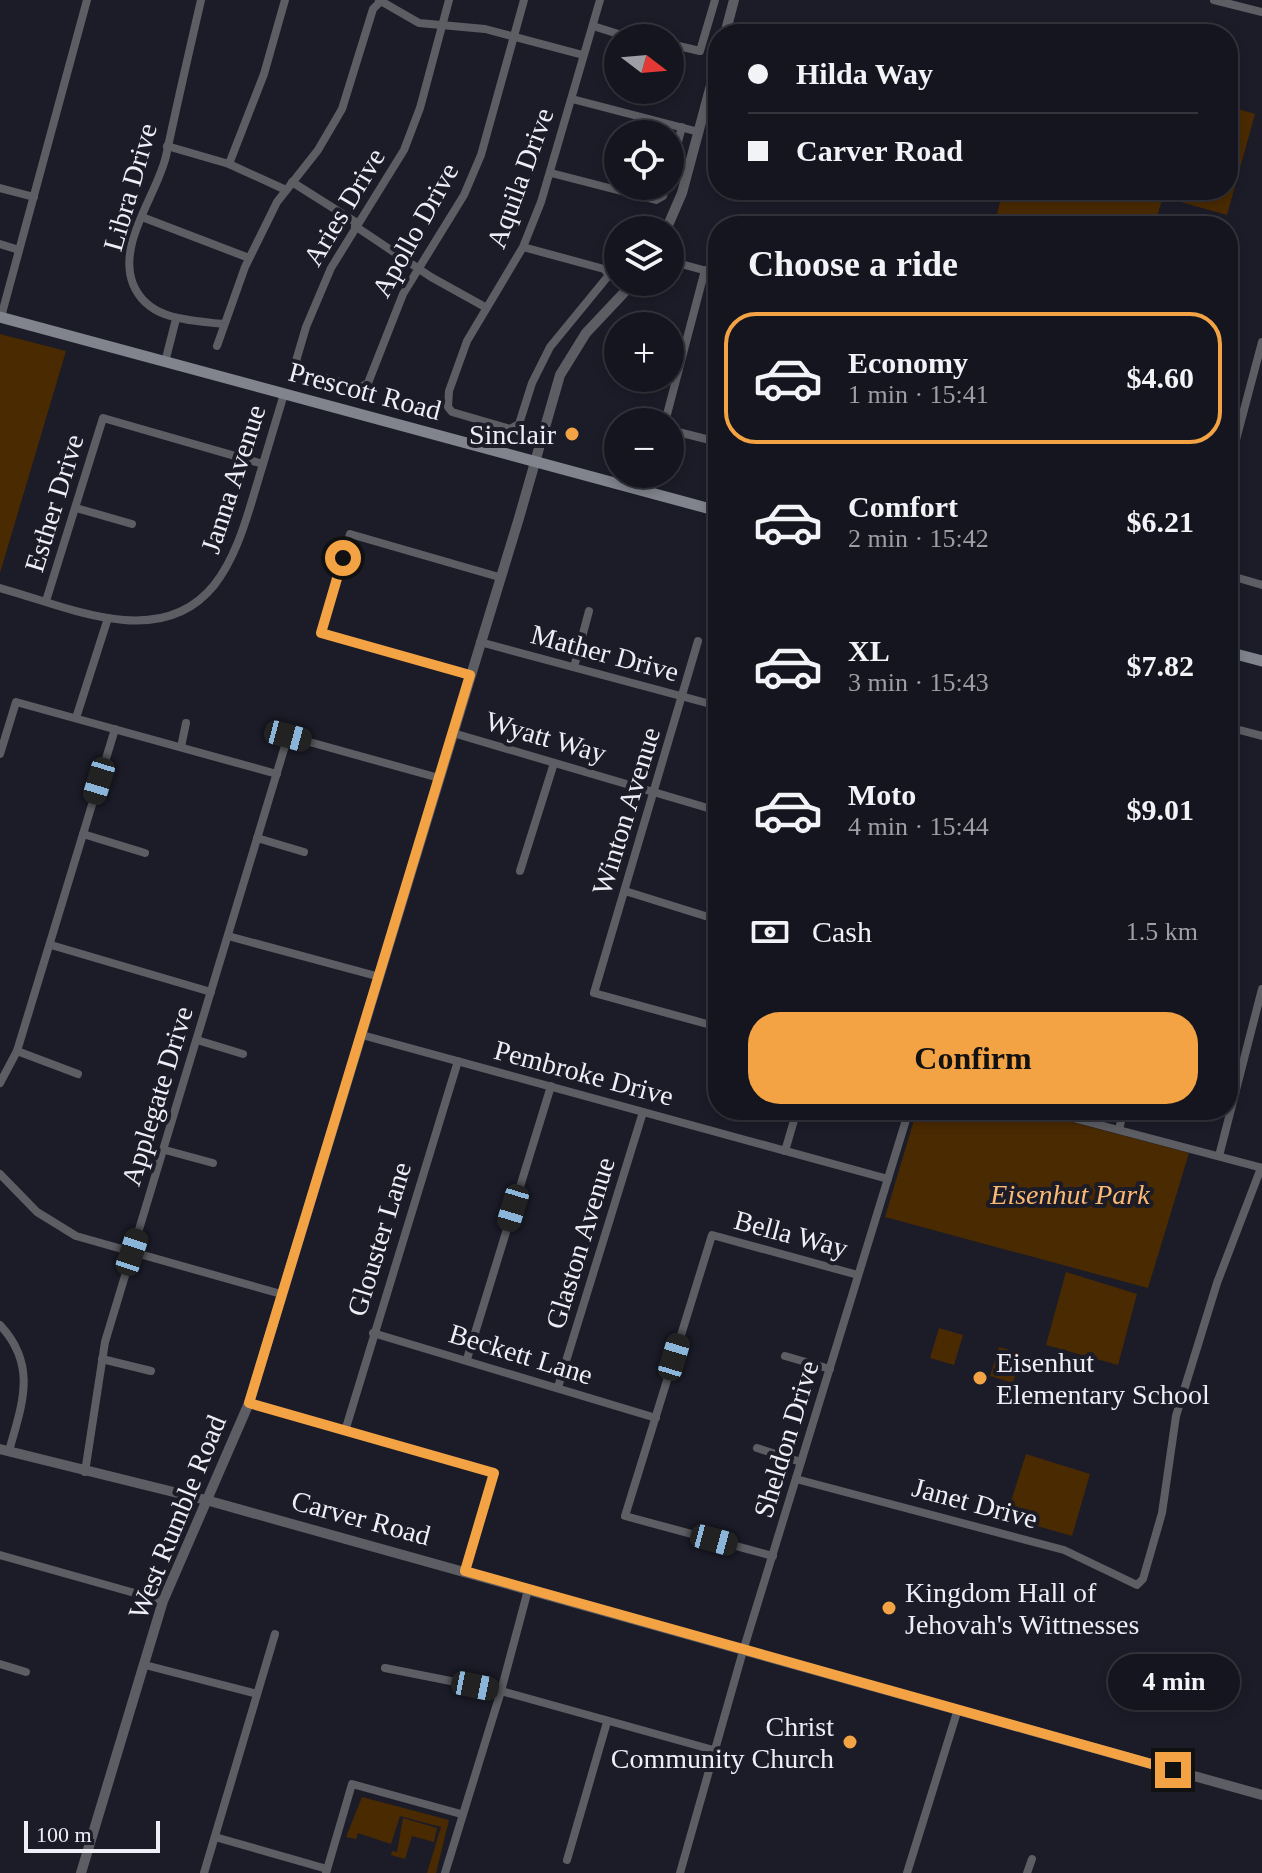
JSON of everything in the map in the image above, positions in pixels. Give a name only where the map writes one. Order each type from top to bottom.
[{"type":"main road","name":"Prescott Road","points":[[0,317],[708,508]]},
{"type":"main road","points":[[1238,655],[1262,661]]},
{"type":"street","points":[[0,317],[87,0]]},
{"type":"street","name":"Libra Drive","points":[[201,0],[167,146],[133,249],[131,273],[138,293],[157,312],[176,319],[223,324]]},
{"type":"street","points":[[229,164],[264,74],[285,0]]},
{"type":"street","name":"Aries Drive","points":[[365,386],[307,373],[296,361],[322,286],[356,224],[404,150],[449,0]]},
{"type":"street","name":"Apollo Drive","points":[[365,386],[392,316],[417,268],[464,195],[481,155],[524,0]]},
{"type":"street","name":"Aquila Drive","points":[[523,247],[604,269],[609,275],[550,347],[515,427],[457,414],[448,407],[456,366],[485,307],[523,247],[551,173],[600,0]]},
{"type":"street","points":[[684,47],[700,51],[715,0]]},
{"type":"street","points":[[728,24],[734,0]]},
{"type":"street","points":[[1214,0],[1262,12]]},
{"type":"street","points":[[217,346],[249,258],[286,190],[318,150],[337,118],[370,17],[379,1],[419,23],[514,37],[583,55]]},
{"type":"street","points":[[593,26],[604,29]]},
{"type":"street","points":[[672,216],[682,193],[708,97]]},
{"type":"street","points":[[572,99],[653,120]]},
{"type":"street","points":[[684,128],[699,132]]},
{"type":"street","points":[[167,146],[229,164],[286,190]]},
{"type":"street","points":[[551,173],[604,187]]},
{"type":"street","points":[[292,182],[417,268],[485,307]]},
{"type":"street","points":[[0,188],[34,197]]},
{"type":"street","points":[[142,217],[249,258]]},
{"type":"street","points":[[0,244],[19,250]]},
{"type":"street","points":[[684,265],[708,271]]},
{"type":"street","points":[[669,408],[705,270]]},
{"type":"street","name":"West Rumble Road","points":[[81,1873],[163,1601],[249,1403],[380,977],[552,396],[569,359],[586,333],[621,296]]},
{"type":"street","points":[[165,362],[176,319]]},
{"type":"street","points":[[1238,432],[1262,342]]},
{"type":"street","name":"Janna Avenue","points":[[0,588],[108,618],[141,621],[171,615],[211,590],[236,553],[284,394]]},
{"type":"street","name":"Esther Drive","points":[[46,601],[103,418],[263,464]]},
{"type":"street","points":[[684,434],[708,440]]},
{"type":"street","points":[[76,508],[132,524]]},
{"type":"street","points":[[470,675],[321,633],[350,534],[499,577]]},
{"type":"street","points":[[1238,578],[1262,585]]},
{"type":"street","points":[[574,667],[589,611]]},
{"type":"street","points":[[76,718],[108,618]]},
{"type":"street","name":"Winton Avenue","points":[[698,641],[594,993],[708,1024]]},
{"type":"street","name":"Mather Drive","points":[[480,642],[708,703]]},
{"type":"street","points":[[0,754],[16,702],[277,774]]},
{"type":"street","points":[[181,747],[186,723]]},
{"type":"street","points":[[0,1083],[17,1051],[115,729]]},
{"type":"street","points":[[1238,730],[1262,736]]},
{"type":"street","name":"Wyatt Way","points":[[453,733],[708,808]]},
{"type":"street","name":"Applegate Drive","points":[[85,1472],[102,1359],[288,736],[439,778]]},
{"type":"street","points":[[520,871],[554,763]]},
{"type":"street","points":[[83,834],[145,853]]},
{"type":"street","points":[[257,838],[304,852]]},
{"type":"street","points":[[625,891],[708,917]]},
{"type":"street","points":[[228,936],[380,977]]},
{"type":"street","points":[[51,945],[211,992]]},
{"type":"street","points":[[1238,1082],[1262,989]]},
{"type":"street","name":"Pembroke Drive","points":[[362,1035],[888,1179]]},
{"type":"street","points":[[197,1040],[243,1054]]},
{"type":"street","points":[[17,1051],[78,1074]]},
{"type":"street","name":"Glouster Lane","points":[[345,1431],[458,1061]]},
{"type":"street","points":[[467,1359],[551,1086]]},
{"type":"street","name":"Glaston Avenue","points":[[558,1387],[643,1112]]},
{"type":"street","points":[[785,1151],[794,1120]]},
{"type":"street","name":"Sheldon Drive","points":[[680,1873],[743,1651],[906,1120]]},
{"type":"street","points":[[1083,1120],[1262,1168]]},
{"type":"street","points":[[1119,1129],[1121,1120]]},
{"type":"street","points":[[1219,1156],[1228,1120]]},
{"type":"street","points":[[165,1150],[213,1163]]},
{"type":"street","name":"Janet Drive","points":[[796,1479],[1064,1550],[1137,1585],[1143,1579],[1162,1513],[1176,1416],[1217,1283],[1262,1168]]},
{"type":"street","points":[[0,1174],[37,1212],[62,1230],[281,1294]]},
{"type":"street","name":"Bella Way","points":[[656,1418],[712,1235],[858,1275]]},
{"type":"street","points":[[0,1325],[16,1345],[26,1379],[4,1450]]},
{"type":"street","name":"Beckett Lane","points":[[373,1333],[656,1418]]},
{"type":"street","points":[[785,1356],[830,1369]]},
{"type":"street","points":[[102,1359],[151,1371]]},
{"type":"street","points":[[249,1403],[494,1473],[465,1571]]},
{"type":"street","points":[[656,1418],[625,1516],[773,1556]]},
{"type":"street","points":[[757,1448],[801,1462]]},
{"type":"street","name":"Carver Road","points":[[4,1450],[206,1500],[465,1571],[1262,1795]]},
{"type":"street","points":[[0,1555],[163,1601]]},
{"type":"street","points":[[445,1873],[501,1691],[528,1590]]},
{"type":"street","points":[[204,1873],[275,1634]]},
{"type":"street","points":[[0,1664],[26,1672]]},
{"type":"street","points":[[145,1665],[257,1694]]},
{"type":"street","points":[[385,1668],[501,1691],[717,1751]]},
{"type":"street","points":[[907,1873],[958,1709]]},
{"type":"street","points":[[567,1860],[607,1722]]},
{"type":"street","points":[[215,1837],[327,1871],[352,1784],[461,1814]]},
{"type":"street","points":[[1027,1873],[1032,1859]]},
{"type":"green space","points":[[1238,109],[1255,114],[1238,175]]},
{"type":"green space","points":[[1000,200],[1162,200],[1157,216],[996,216]]},
{"type":"green space","points":[[1174,200],[1231,200],[1227,215]]},
{"type":"green space","points":[[0,334],[66,351],[0,573]]},
{"type":"green space","name":"Eisenhut Park","points":[[914,1120],[1064,1120],[1189,1153],[1148,1288],[885,1217]]},
{"type":"green space","points":[[1066,1272],[1137,1294],[1118,1365],[1046,1345]]},
{"type":"green space","points":[[939,1328],[963,1335],[954,1365],[930,1358]]},
{"type":"green space","points":[[999,1347],[1022,1353],[1013,1383],[990,1376]]},
{"type":"green space","points":[[1026,1454],[1090,1474],[1072,1536],[1006,1517]]},
{"type":"green space","points":[[362,1797],[449,1820],[436,1873],[427,1873],[441,1827],[400,1816],[391,1844],[358,1833],[356,1839],[346,1837]]},
{"type":"green space","points":[[403,1818],[437,1828],[434,1842],[412,1836],[405,1859],[391,1855],[392,1851],[397,1852]]},
{"type":"place","name":"Sinclair","points":[[572,434]]},
{"type":"place","name":"Eisenhut Elementary School","points":[[980,1378]]},
{"type":"place","name":"Kingdom Hall of Jehovah's Wittnesses","points":[[889,1608]]},
{"type":"place","name":"Christ Community Church","points":[[850,1742]]},
{"type":"route","points":[[343,558],[321,633],[470,675],[249,1403],[494,1473],[465,1571],[1173,1770]]}]
